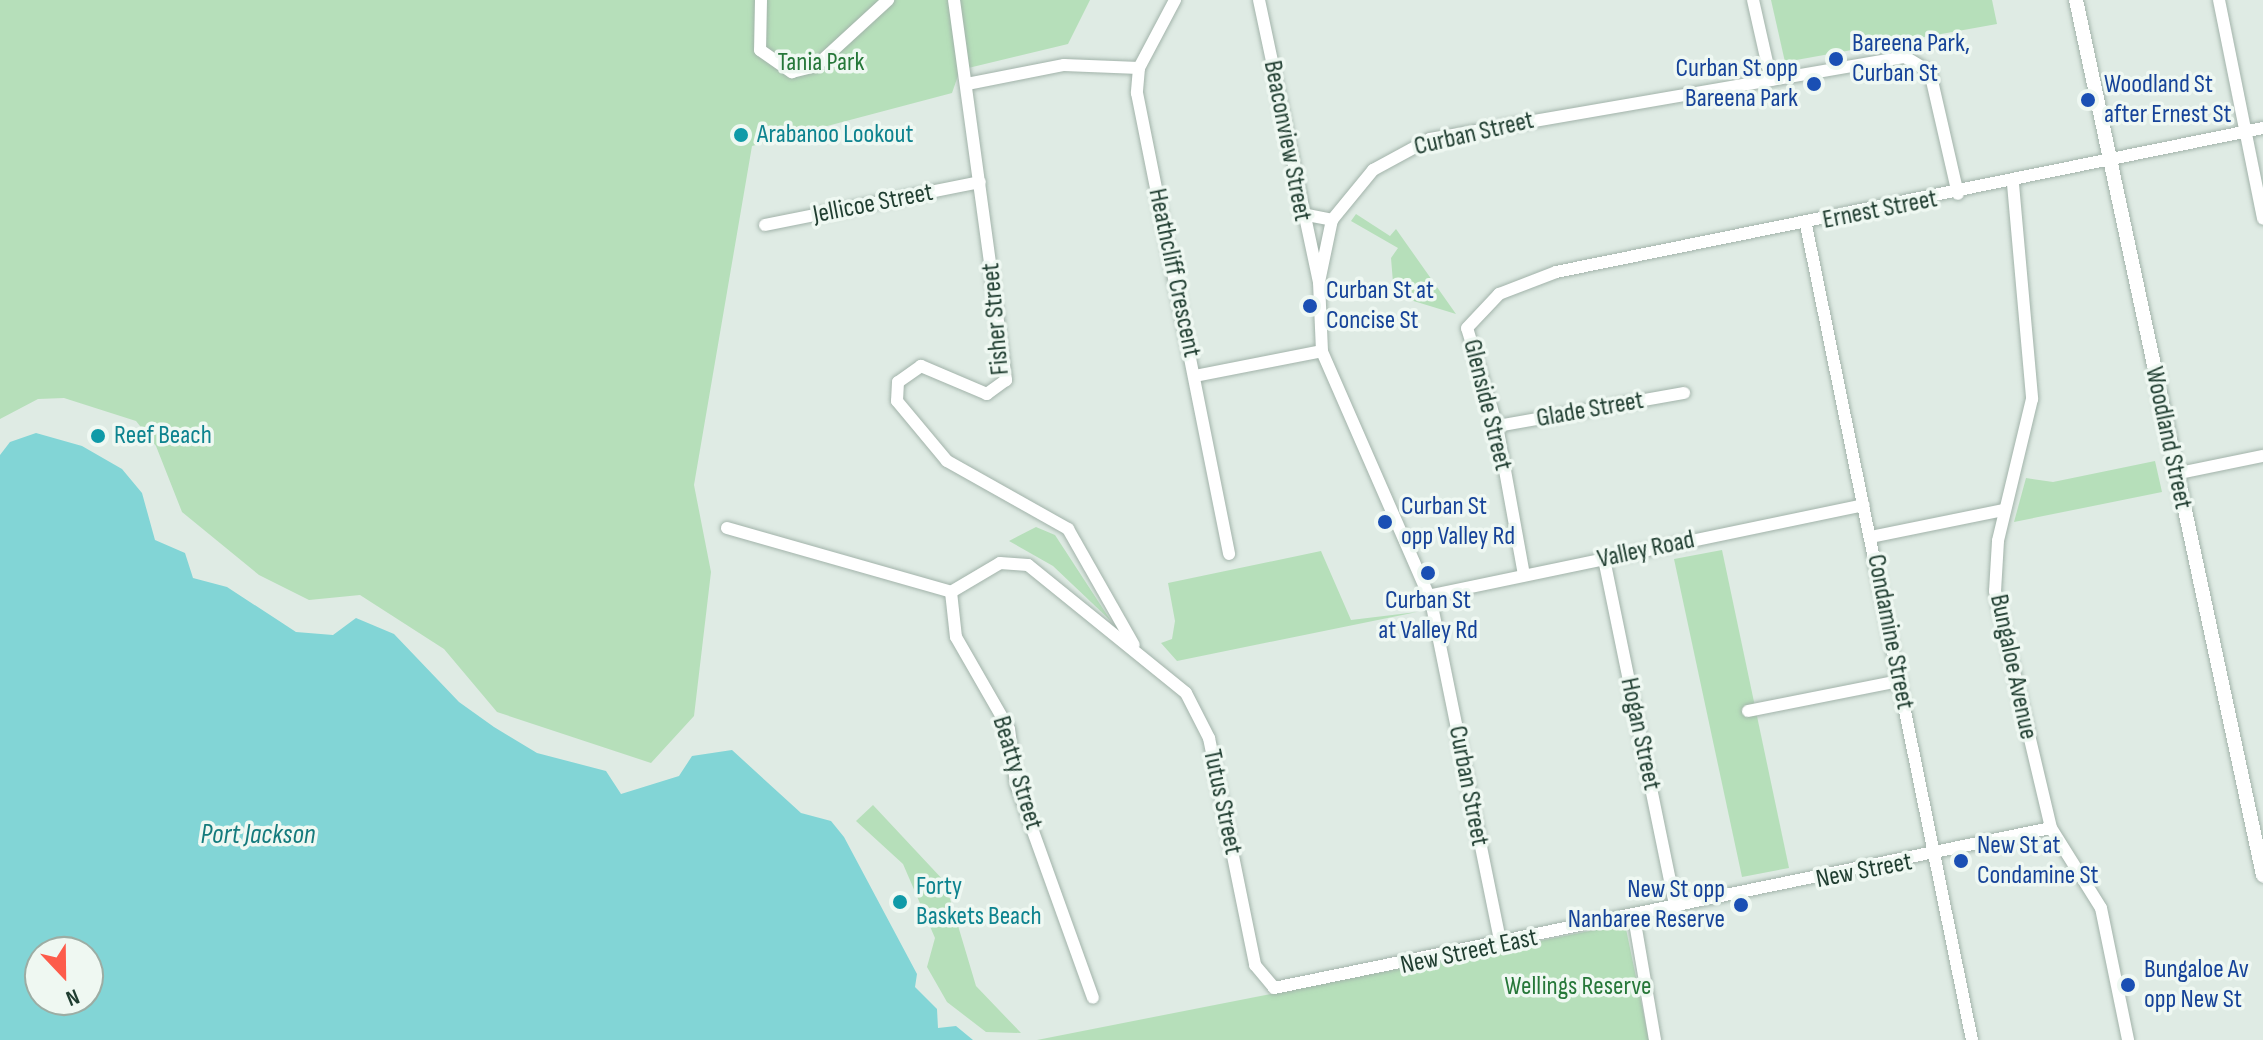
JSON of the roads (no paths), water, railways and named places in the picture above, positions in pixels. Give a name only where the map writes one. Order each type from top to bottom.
[{"type":"street","points":[[761,0],[760,50],[792,72],[816,66],[888,0]]},
{"type":"street","name":"Fisher Street","points":[[954,0],[1005,384],[987,394],[921,366],[898,382],[897,401],[947,461],[1068,529],[1135,647]]},
{"type":"street","name":"Heathcliff Crescent","points":[[1175,0],[1139,68],[1137,93],[1229,554]]},
{"type":"street","name":"Beaconview Street","points":[[1259,0],[1302,214],[1319,282]]},
{"type":"street","points":[[1753,0],[1771,80]]},
{"type":"street","name":"Woodland Street","points":[[2076,0],[2263,875]]},
{"type":"street","points":[[2219,0],[2263,219]]},
{"type":"street","name":"Curban Street","points":[[1501,945],[1428,596],[1322,351],[1319,282],[1332,220],[1373,170],[1430,139],[1771,80],[1919,60],[1933,78],[1958,194]]},
{"type":"street","points":[[967,84],[1064,65],[1139,68]]},
{"type":"street","name":"Ernest Street","points":[[1499,294],[1556,272],[2013,184],[2263,128]]},
{"type":"street","name":"Jellicoe Street","points":[[765,225],[980,182]]},
{"type":"street","name":"Bungaloe Avenue","points":[[2013,184],[2032,399],[2004,510],[1995,591],[2051,828],[2101,908],[2128,1040]]},
{"type":"street","points":[[1302,214],[1332,220]]},
{"type":"street","name":"Condamine Street","points":[[1806,225],[1972,1040]]},
{"type":"street","name":"Glenside Street","points":[[1499,294],[1467,328],[1497,426],[1524,575]]},
{"type":"street","points":[[1195,376],[1322,351]]},
{"type":"street","name":"Glade Street","points":[[1497,426],[1684,393]]},
{"type":"street","points":[[2175,474],[2263,456]]},
{"type":"street","name":"Valley Road","points":[[1428,596],[1864,505]]},
{"type":"street","points":[[1871,537],[2004,510]]},
{"type":"street","points":[[727,528],[951,592],[1000,563],[1028,565],[1135,647]]},
{"type":"street","name":"Hogan Street","points":[[1604,559],[1676,909]]},
{"type":"street","name":"Beatty Street","points":[[951,592],[956,637],[1009,729],[1016,784],[1093,998]]},
{"type":"street","name":"Tutus Street","points":[[1135,647],[1186,693],[1205,725],[1264,982]]},
{"type":"street","points":[[1748,711],[1900,681]]},
{"type":"street","name":"New Street","points":[[1676,909],[1935,857],[2051,828]]},
{"type":"street","name":"New Street East","points":[[1264,982],[1287,989],[1676,909]]},
{"type":"street","points":[[1634,917],[1655,1040]]},
{"type":"water","name":"Port Jackson","points":[[36,433],[82,446],[122,469],[142,493],[155,540],[185,553],[193,578],[227,587],[296,632],[333,635],[356,618],[394,634],[459,702],[494,727],[537,753],[606,771],[621,794],[679,776],[692,756],[732,750],[801,813],[831,821],[844,837],[917,974],[915,987],[937,1009],[938,1028],[956,1026],[973,1040],[0,1040],[0,455],[10,442]]},
{"type":"place","name":"Bareena Park, Curban St","points":[[1836,59]]},
{"type":"place","name":"Curban St opp Bareena Park","points":[[1814,84]]},
{"type":"place","name":"Woodland St after Ernest St","points":[[2088,100]]},
{"type":"place","name":"Arabanoo Lookout","points":[[741,135]]},
{"type":"place","name":"Curban St at Concise St","points":[[1310,306]]},
{"type":"place","name":"Reef Beach","points":[[98,436]]},
{"type":"place","name":"Curban St opp Valley Rd","points":[[1385,522]]},
{"type":"place","name":"Curban St at Valley Rd","points":[[1428,573]]},
{"type":"place","name":"New St at Condamine St","points":[[1961,861]]},
{"type":"place","name":"Forty Baskets Beach","points":[[900,902]]},
{"type":"place","name":"New St opp Nanbaree Reserve","points":[[1741,905]]},
{"type":"place","name":"Bungaloe Av opp New St","points":[[2128,985]]},
{"type":"park label","name":"Tania Park","points":[[821,63]]},
{"type":"park label","name":"Wellings Reserve","points":[[1578,987]]}]
